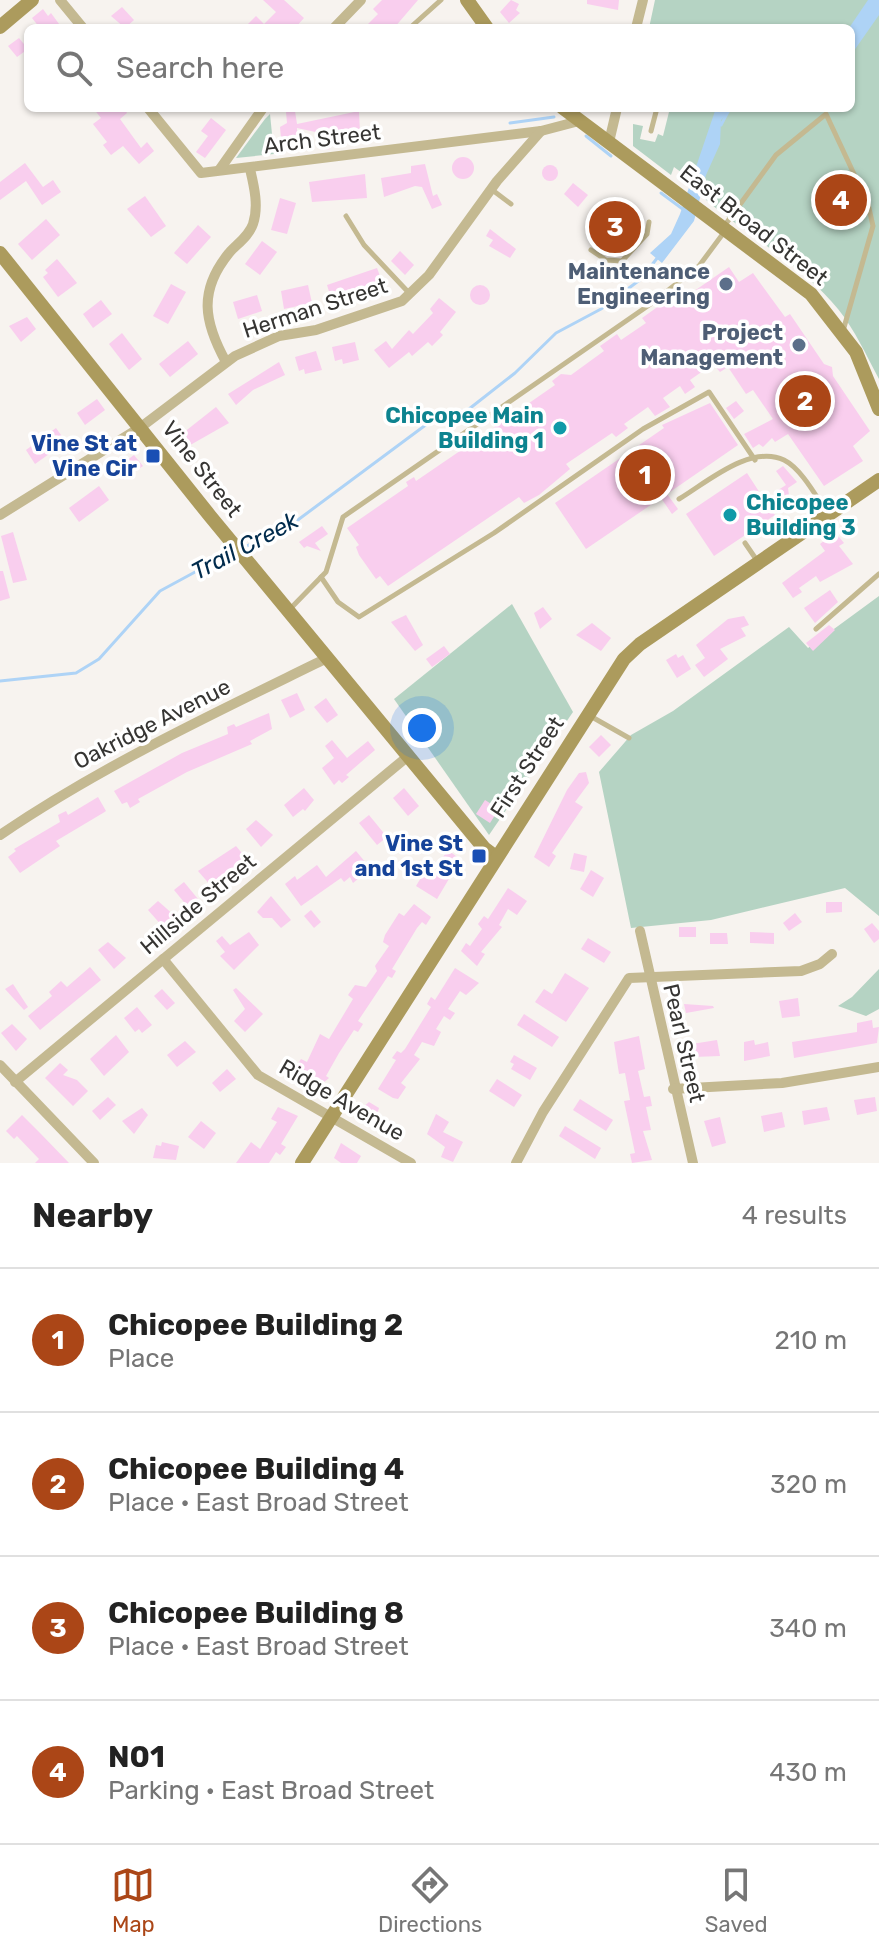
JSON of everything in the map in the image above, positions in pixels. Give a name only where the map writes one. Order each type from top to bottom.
[{"type":"street","points":[[0,27],[32,0]]},
{"type":"street","points":[[60,0],[80,24]]},
{"type":"street","points":[[338,24],[361,0]]},
{"type":"street","points":[[467,0],[484,24]]},
{"type":"street","points":[[637,24],[643,0]]},
{"type":"street","name":"Arch Street","points":[[151,112],[201,173],[541,131],[579,121]]},
{"type":"street","points":[[220,169],[260,112]]},
{"type":"street","name":"East Broad Street","points":[[568,112],[811,294],[856,352],[879,409]]},
{"type":"street","points":[[609,142],[616,112]]},
{"type":"street","name":"Herman Street","points":[[0,515],[141,427],[226,362],[279,336],[316,330],[390,306],[410,295],[491,189],[541,131]]},
{"type":"street","points":[[226,362],[208,321],[207,296],[227,255],[253,227],[256,192],[250,169]]},
{"type":"street","name":"Vine Street","points":[[0,253],[407,757],[484,848],[496,857]]},
{"type":"street","name":"First Street","points":[[302,1163],[624,659],[640,644],[879,480]]},
{"type":"street","name":"Oakridge Avenue","points":[[0,835],[61,793],[125,758],[327,658]]},
{"type":"street","name":"Hillside Street","points":[[15,1082],[407,757]]},
{"type":"street","name":"Pearl Street","points":[[640,931],[673,1089],[693,1163]]},
{"type":"street","points":[[516,1163],[543,1112],[625,983],[633,976],[801,971],[820,964],[832,954]]},
{"type":"street","name":"Ridge Avenue","points":[[163,959],[258,1075],[329,1119],[411,1163]]},
{"type":"street","points":[[0,1065],[94,1163]]},
{"type":"street","points":[[673,1089],[782,1083],[879,1067]]},
{"type":"lane","points":[[414,24],[441,0]]},
{"type":"lane","points":[[651,131],[656,112]]},
{"type":"lane","points":[[289,611],[326,572],[343,517],[652,303],[699,266],[776,155],[826,114],[870,212],[871,238],[843,332]]},
{"type":"lane","points":[[491,189],[511,204]]},
{"type":"lane","points":[[346,216],[364,245],[410,295]]},
{"type":"lane","points":[[591,250],[606,260],[622,261],[647,234],[649,222]]},
{"type":"lane","points":[[321,577],[338,602],[359,617],[494,533],[643,429],[709,392],[755,460]]},
{"type":"lane","points":[[679,499],[734,465],[769,457],[789,464],[829,515]]},
{"type":"lane","points":[[745,543],[759,563]]},
{"type":"lane","points":[[816,629],[863,584],[879,574]]},
{"type":"lane","points":[[587,714],[629,738]]},
{"type":"green space","points":[[655,0],[879,0],[879,379],[850,325],[822,292],[787,261],[711,204],[694,189],[697,184],[674,167],[671,175],[633,146],[633,124],[643,126],[640,139],[655,142],[658,134],[663,136],[669,112],[855,112],[855,24],[650,24]]},
{"type":"green space","points":[[270,114],[274,154],[236,158],[265,119]]},
{"type":"green space","points":[[879,596],[879,916],[845,888],[711,920],[631,928],[599,772],[631,735],[673,711],[789,627],[808,648]]},
{"type":"green space","points":[[512,604],[573,712],[489,835],[394,699]]},
{"type":"green space","points":[[879,969],[879,1009],[866,1016],[838,1006],[852,997]]},
{"type":"water","points":[[868,0],[879,0],[879,15],[855,49],[855,24],[852,24]]},
{"type":"water","points":[[715,112],[730,112],[721,120],[720,144],[706,175],[694,221],[662,263],[650,253],[671,234]]},
{"type":"building","points":[[263,0],[284,0],[304,18],[299,24],[264,24],[276,12]]},
{"type":"building","points":[[382,0],[418,0],[397,24],[368,24],[378,14],[373,9]]},
{"type":"building","points":[[511,0],[519,4],[516,10],[520,13],[509,23],[500,12]]},
{"type":"building","points":[[587,0],[619,0],[618,10],[587,4]]},
{"type":"building","points":[[122,7],[134,20],[130,24],[120,24],[111,16]]},
{"type":"building","points":[[43,9],[48,16],[51,13],[59,24],[37,24],[32,18]]},
{"type":"building","points":[[256,16],[264,24],[248,24]]},
{"type":"building","points":[[19,38],[24,44],[24,52],[17,57],[8,46]]},
{"type":"building","points":[[96,112],[126,112],[120,119],[141,148],[147,142],[154,151],[139,164],[123,146],[111,155],[103,145],[107,142],[93,124],[101,118]]},
{"type":"building","points":[[286,112],[295,112],[297,124],[359,112],[360,132],[328,131],[330,149],[322,150],[320,133],[297,128],[297,141],[288,142],[287,138],[281,138],[280,127],[287,123]]},
{"type":"building","points":[[211,118],[226,130],[205,158],[196,152],[208,136],[201,131]]},
{"type":"building","points":[[463,157],[471,160],[474,168],[471,176],[463,179],[455,176],[452,168],[455,160]]},
{"type":"building","points":[[25,163],[43,187],[53,180],[61,192],[42,205],[26,181],[0,200],[0,182]]},
{"type":"building","points":[[425,164],[433,196],[437,194],[442,205],[432,209],[422,187],[415,186],[384,197],[381,178],[411,173],[411,166]]},
{"type":"building","points":[[550,165],[556,167],[556,179],[550,181],[544,179],[542,173],[544,167]]},
{"type":"building","points":[[365,174],[367,198],[312,202],[309,182]]},
{"type":"building","points":[[573,183],[588,195],[578,207],[564,194]]},
{"type":"building","points":[[145,196],[166,226],[151,237],[127,209]]},
{"type":"building","points":[[280,198],[296,203],[287,234],[271,230]]},
{"type":"building","points":[[601,204],[638,236],[628,246],[592,215]]},
{"type":"building","points":[[46,219],[60,235],[32,260],[18,244]]},
{"type":"building","points":[[198,225],[211,237],[187,264],[174,253]]},
{"type":"building","points":[[490,229],[516,249],[510,258],[489,246],[493,240],[486,236]]},
{"type":"building","points":[[262,241],[277,252],[260,275],[245,264]]},
{"type":"building","points":[[400,251],[414,265],[405,275],[391,261]]},
{"type":"building","points":[[57,259],[77,283],[58,297],[43,277],[48,273],[45,270]]},
{"type":"building","name":"Chicopee Main Building 1","points":[[729,267],[739,282],[753,273],[785,317],[790,314],[824,364],[832,367],[833,376],[870,431],[853,446],[863,461],[824,486],[788,434],[775,442],[772,438],[763,447],[759,444],[753,448],[744,434],[773,419],[753,390],[746,394],[728,367],[720,372],[713,364],[690,380],[695,387],[685,394],[680,386],[663,398],[670,407],[655,416],[648,407],[624,424],[628,428],[616,437],[612,433],[566,464],[570,469],[539,495],[524,503],[519,497],[388,586],[380,576],[376,579],[359,555],[356,547],[359,545],[347,528],[408,486],[406,482],[414,477],[416,481],[495,427],[491,421],[505,411],[509,417],[555,385],[552,381],[561,374],[571,375],[604,351],[600,346],[617,334],[621,340],[646,323],[642,318],[656,308],[667,301],[671,307]]},
{"type":"building","points":[[377,268],[384,287],[333,304],[327,285]]},
{"type":"building","points":[[171,284],[186,292],[168,324],[153,316]]},
{"type":"building","points":[[308,285],[312,303],[284,309],[281,291]]},
{"type":"building","points":[[480,285],[487,288],[490,295],[487,302],[480,305],[473,302],[470,295],[473,288]]},
{"type":"building","points":[[257,295],[262,311],[238,319],[233,302]]},
{"type":"building","points":[[439,298],[456,312],[440,332],[443,335],[432,346],[428,342],[412,356],[409,352],[389,368],[374,350],[386,341],[392,349],[409,330],[413,334],[433,313],[430,309]]},
{"type":"building","points":[[101,300],[112,314],[93,328],[83,314]]},
{"type":"building","points":[[27,317],[36,329],[21,342],[9,326]]},
{"type":"building","points":[[122,333],[142,359],[129,370],[109,344]]},
{"type":"building","points":[[188,341],[198,354],[170,377],[159,364]]},
{"type":"building","points":[[355,342],[359,360],[343,364],[342,359],[335,361],[332,347]]},
{"type":"building","points":[[316,351],[322,370],[305,374],[304,369],[299,371],[295,357]]},
{"type":"building","points":[[279,362],[285,375],[253,390],[236,405],[228,394]]},
{"type":"building","points":[[97,399],[105,410],[85,425],[77,413]]},
{"type":"building","points":[[736,401],[744,411],[734,419],[726,408]]},
{"type":"building","points":[[710,403],[738,445],[667,494],[678,509],[672,514],[661,498],[586,549],[555,503],[664,428],[662,425]]},
{"type":"building","points":[[216,407],[229,423],[185,448],[178,437]]},
{"type":"building","points":[[56,428],[66,442],[35,464],[26,450]]},
{"type":"building","points":[[134,455],[143,466],[123,480],[115,469]]},
{"type":"building","points":[[783,466],[797,482],[788,488],[790,502],[769,507],[775,492],[786,485],[776,471]]},
{"type":"building","name":"Chicopee Building 3","points":[[747,473],[775,515],[714,556],[686,514]]},
{"type":"building","points":[[99,486],[109,500],[79,522],[69,508]]},
{"type":"building","points":[[322,526],[328,534],[315,543],[321,551],[307,546],[304,548],[299,542]]},
{"type":"building","points":[[13,532],[27,580],[13,583],[1,536]]},
{"type":"building","points":[[835,532],[844,543],[839,546],[853,564],[820,582],[816,576],[799,588],[802,592],[793,598],[782,583],[825,551],[820,544]]},
{"type":"building","points":[[0,571],[3,571],[10,598],[0,601]]},
{"type":"building","points":[[830,590],[838,602],[815,623],[804,608]]},
{"type":"building","points":[[543,607],[552,619],[540,629],[534,613]]},
{"type":"building","points":[[406,615],[423,645],[415,651],[391,622]]},
{"type":"building","points":[[744,616],[749,625],[741,628],[746,636],[720,649],[728,659],[704,677],[695,665],[705,658],[696,645],[728,619]]},
{"type":"building","points":[[592,623],[611,638],[601,651],[576,635]]},
{"type":"building","points":[[829,625],[835,630],[813,651],[806,643]]},
{"type":"building","points":[[444,646],[450,654],[432,667],[426,659]]},
{"type":"building","points":[[676,654],[678,658],[683,655],[691,669],[677,678],[666,660]]},
{"type":"building","points":[[297,693],[305,710],[290,718],[281,700]]},
{"type":"building","points":[[326,698],[338,715],[327,723],[314,707]]},
{"type":"building","points":[[269,713],[272,729],[250,741],[252,744],[187,772],[138,799],[140,802],[130,808],[127,802],[122,804],[114,791],[182,753],[228,734],[227,727],[234,724],[236,727]]},
{"type":"building","points":[[601,735],[611,745],[599,757],[589,747]]},
{"type":"building","points":[[332,740],[347,758],[368,741],[375,750],[346,775],[349,777],[342,783],[339,780],[334,785],[322,768],[334,758],[325,746]]},
{"type":"building","points":[[586,772],[589,783],[575,802],[583,807],[552,853],[556,856],[549,867],[534,857],[567,790],[579,773]]},
{"type":"building","points":[[304,788],[314,800],[305,811],[303,809],[293,817],[284,805]]},
{"type":"building","points":[[404,788],[419,806],[408,816],[393,798]]},
{"type":"building","points":[[98,797],[106,811],[56,841],[60,846],[20,873],[8,857],[16,851],[14,849],[60,822],[58,815],[66,811],[68,815]]},
{"type":"building","points":[[485,800],[499,809],[490,823],[476,814]]},
{"type":"building","points":[[369,815],[387,837],[377,845],[359,823]]},
{"type":"building","points":[[256,820],[273,835],[261,847],[246,829]]},
{"type":"building","points":[[236,846],[246,858],[212,887],[198,871]]},
{"type":"building","points":[[448,850],[465,863],[460,870],[456,867],[437,899],[416,886],[422,876],[433,878],[444,863],[441,860]]},
{"type":"building","points":[[356,851],[366,863],[361,867],[365,873],[353,883],[350,877],[344,882],[341,878],[301,906],[285,884],[295,876],[297,880],[317,865],[326,877]]},
{"type":"building","points":[[574,853],[587,856],[584,872],[570,869]]},
{"type":"building","points":[[591,870],[604,878],[593,897],[580,889]]},
{"type":"building","points":[[184,882],[198,899],[188,907],[174,890]]},
{"type":"building","points":[[508,888],[527,901],[517,915],[508,909],[499,925],[502,927],[481,952],[485,954],[477,966],[461,951],[466,943],[470,946],[482,929],[478,924],[484,916],[488,919]]},
{"type":"building","points":[[271,896],[291,920],[281,928],[272,918],[263,918],[257,912]]},
{"type":"building","points":[[158,901],[175,916],[163,927],[148,910]]},
{"type":"building","points":[[826,902],[842,902],[842,912],[826,913]]},
{"type":"building","points":[[414,904],[431,917],[426,925],[422,922],[417,928],[392,969],[396,971],[392,978],[388,976],[358,1021],[363,1024],[358,1032],[354,1030],[339,1053],[326,1076],[329,1078],[316,1089],[292,1073],[301,1059],[307,1062],[320,1034],[329,1039],[353,999],[348,995],[355,985],[366,987],[377,971],[375,966],[389,946],[383,942],[385,935],[399,913],[404,916]]},
{"type":"building","points":[[311,910],[321,922],[314,928],[304,916]]},
{"type":"building","points":[[795,913],[802,922],[789,931],[783,923]]},
{"type":"building","points":[[872,923],[879,931],[879,939],[874,943],[864,929]]},
{"type":"building","points":[[679,927],[696,927],[696,937],[679,937]]},
{"type":"building","points":[[249,932],[259,945],[234,970],[220,956],[225,952],[216,941],[222,936],[230,945]]},
{"type":"building","points":[[750,932],[774,933],[774,944],[750,943]]},
{"type":"building","points":[[710,933],[727,933],[728,944],[710,944]]},
{"type":"building","points":[[588,938],[611,952],[604,963],[581,949]]},
{"type":"building","points":[[108,942],[126,958],[114,969],[98,950]]},
{"type":"building","points":[[90,967],[101,980],[40,1030],[28,1016],[52,996],[49,992],[61,981],[67,987]]},
{"type":"building","points":[[455,968],[479,983],[466,995],[460,991],[448,1009],[455,1013],[450,1020],[444,1016],[436,1029],[441,1032],[434,1046],[422,1042],[414,1055],[420,1059],[401,1083],[406,1087],[398,1099],[393,1098],[378,1089],[396,1060],[392,1058],[397,1051],[401,1053],[405,1049],[431,1007],[427,1004],[431,997],[435,1000]]},
{"type":"building","points":[[565,973],[589,988],[566,1022],[535,1002],[544,989],[552,994]]},
{"type":"building","points":[[13,984],[28,1007],[24,1010],[5,989]]},
{"type":"building","points":[[236,988],[263,1014],[245,1032],[234,1021],[245,1009],[233,990]]},
{"type":"building","points":[[162,989],[175,1003],[167,1010],[154,996]]},
{"type":"building","points":[[798,998],[800,1016],[782,1018],[779,1001]]},
{"type":"building","points":[[684,1004],[713,1006],[714,1008],[686,1013]]},
{"type":"building","points":[[137,1007],[152,1025],[142,1033],[139,1029],[135,1032],[124,1018]]},
{"type":"building","points":[[524,1014],[559,1037],[552,1047],[517,1025]]},
{"type":"building","points":[[872,1020],[873,1028],[879,1027],[877,1043],[794,1058],[792,1042],[857,1032],[857,1023]]},
{"type":"building","points":[[12,1024],[27,1039],[16,1051],[1,1033]]},
{"type":"building","points":[[116,1035],[129,1052],[104,1076],[90,1059]]},
{"type":"building","points":[[639,1036],[645,1069],[638,1071],[644,1097],[650,1096],[652,1106],[646,1107],[651,1130],[643,1131],[652,1160],[632,1163],[630,1154],[635,1153],[624,1101],[630,1100],[625,1073],[619,1074],[614,1042]]},
{"type":"building","points":[[717,1040],[720,1056],[694,1057],[692,1044]]},
{"type":"building","points":[[754,1040],[755,1045],[768,1042],[770,1056],[744,1061],[744,1042]]},
{"type":"building","points":[[185,1041],[196,1052],[177,1067],[167,1055]]},
{"type":"building","points":[[514,1055],[537,1068],[530,1080],[511,1069],[514,1064],[510,1062]]},
{"type":"building","points":[[60,1063],[68,1070],[63,1075],[77,1080],[88,1091],[73,1106],[45,1078]]},
{"type":"building","points":[[227,1069],[236,1079],[220,1092],[212,1083]]},
{"type":"building","points":[[497,1079],[522,1095],[514,1107],[489,1091]]},
{"type":"building","points":[[108,1097],[116,1105],[100,1120],[92,1111]]},
{"type":"building","points":[[875,1097],[877,1111],[857,1115],[854,1100]]},
{"type":"building","points":[[580,1099],[613,1120],[606,1131],[573,1110]]},
{"type":"building","points":[[369,1102],[379,1108],[374,1124],[357,1112]]},
{"type":"building","points":[[278,1107],[298,1116],[281,1144],[286,1147],[280,1155],[276,1152],[269,1163],[236,1163],[251,1142],[260,1149],[277,1122],[271,1119]]},
{"type":"building","points":[[827,1107],[830,1120],[804,1125],[802,1111]]},
{"type":"building","points":[[142,1108],[148,1115],[134,1134],[122,1121]]},
{"type":"building","points":[[782,1112],[785,1127],[764,1132],[761,1116]]},
{"type":"building","points":[[436,1114],[449,1122],[443,1132],[463,1142],[453,1162],[441,1157],[445,1147],[427,1134]]},
{"type":"building","points":[[22,1115],[69,1163],[35,1163],[39,1159],[17,1136],[14,1139],[6,1131]]},
{"type":"building","points":[[720,1117],[726,1143],[712,1147],[704,1121]]},
{"type":"building","points":[[201,1121],[216,1133],[204,1149],[188,1137]]},
{"type":"building","points":[[565,1126],[601,1148],[595,1159],[559,1136]]},
{"type":"building","points":[[162,1142],[179,1146],[176,1160],[153,1158],[156,1145],[161,1146]]},
{"type":"building","points":[[341,1143],[361,1156],[357,1163],[341,1163],[334,1158]]},
{"type":"waterway","name":"Trail Creek","points":[[721,125],[728,112]]},
{"type":"waterway","points":[[510,123],[554,117]]},
{"type":"waterway","points":[[586,136],[611,156]]},
{"type":"waterway","points":[[661,193],[684,210]]},
{"type":"waterway","name":"Trail Creek","points":[[242,548],[283,531],[431,421],[469,409],[515,373],[556,333],[601,309],[641,279],[658,257]]},
{"type":"waterway","name":"Trail Creek","points":[[0,681],[76,673],[99,659],[160,591],[232,552]]},
{"type":"place","name":"N01","points":[[841,200]]},
{"type":"place","name":"Chicopee Building 8","points":[[615,227]]},
{"type":"place","name":"Maintenance Engineering","points":[[726,284]]},
{"type":"place","name":"Project Management","points":[[799,345]]},
{"type":"place","name":"Chicopee Building 4","points":[[805,401]]},
{"type":"place","name":"Chicopee Main Building 1","points":[[560,428]]},
{"type":"place","name":"Vine St at Vine Cir","points":[[153,456]]},
{"type":"place","name":"Chicopee Building 2","points":[[645,475]]},
{"type":"place","name":"Chicopee Building 3","points":[[730,515]]},
{"type":"place","name":"Vine St and 1st St","points":[[479,856]]}]
